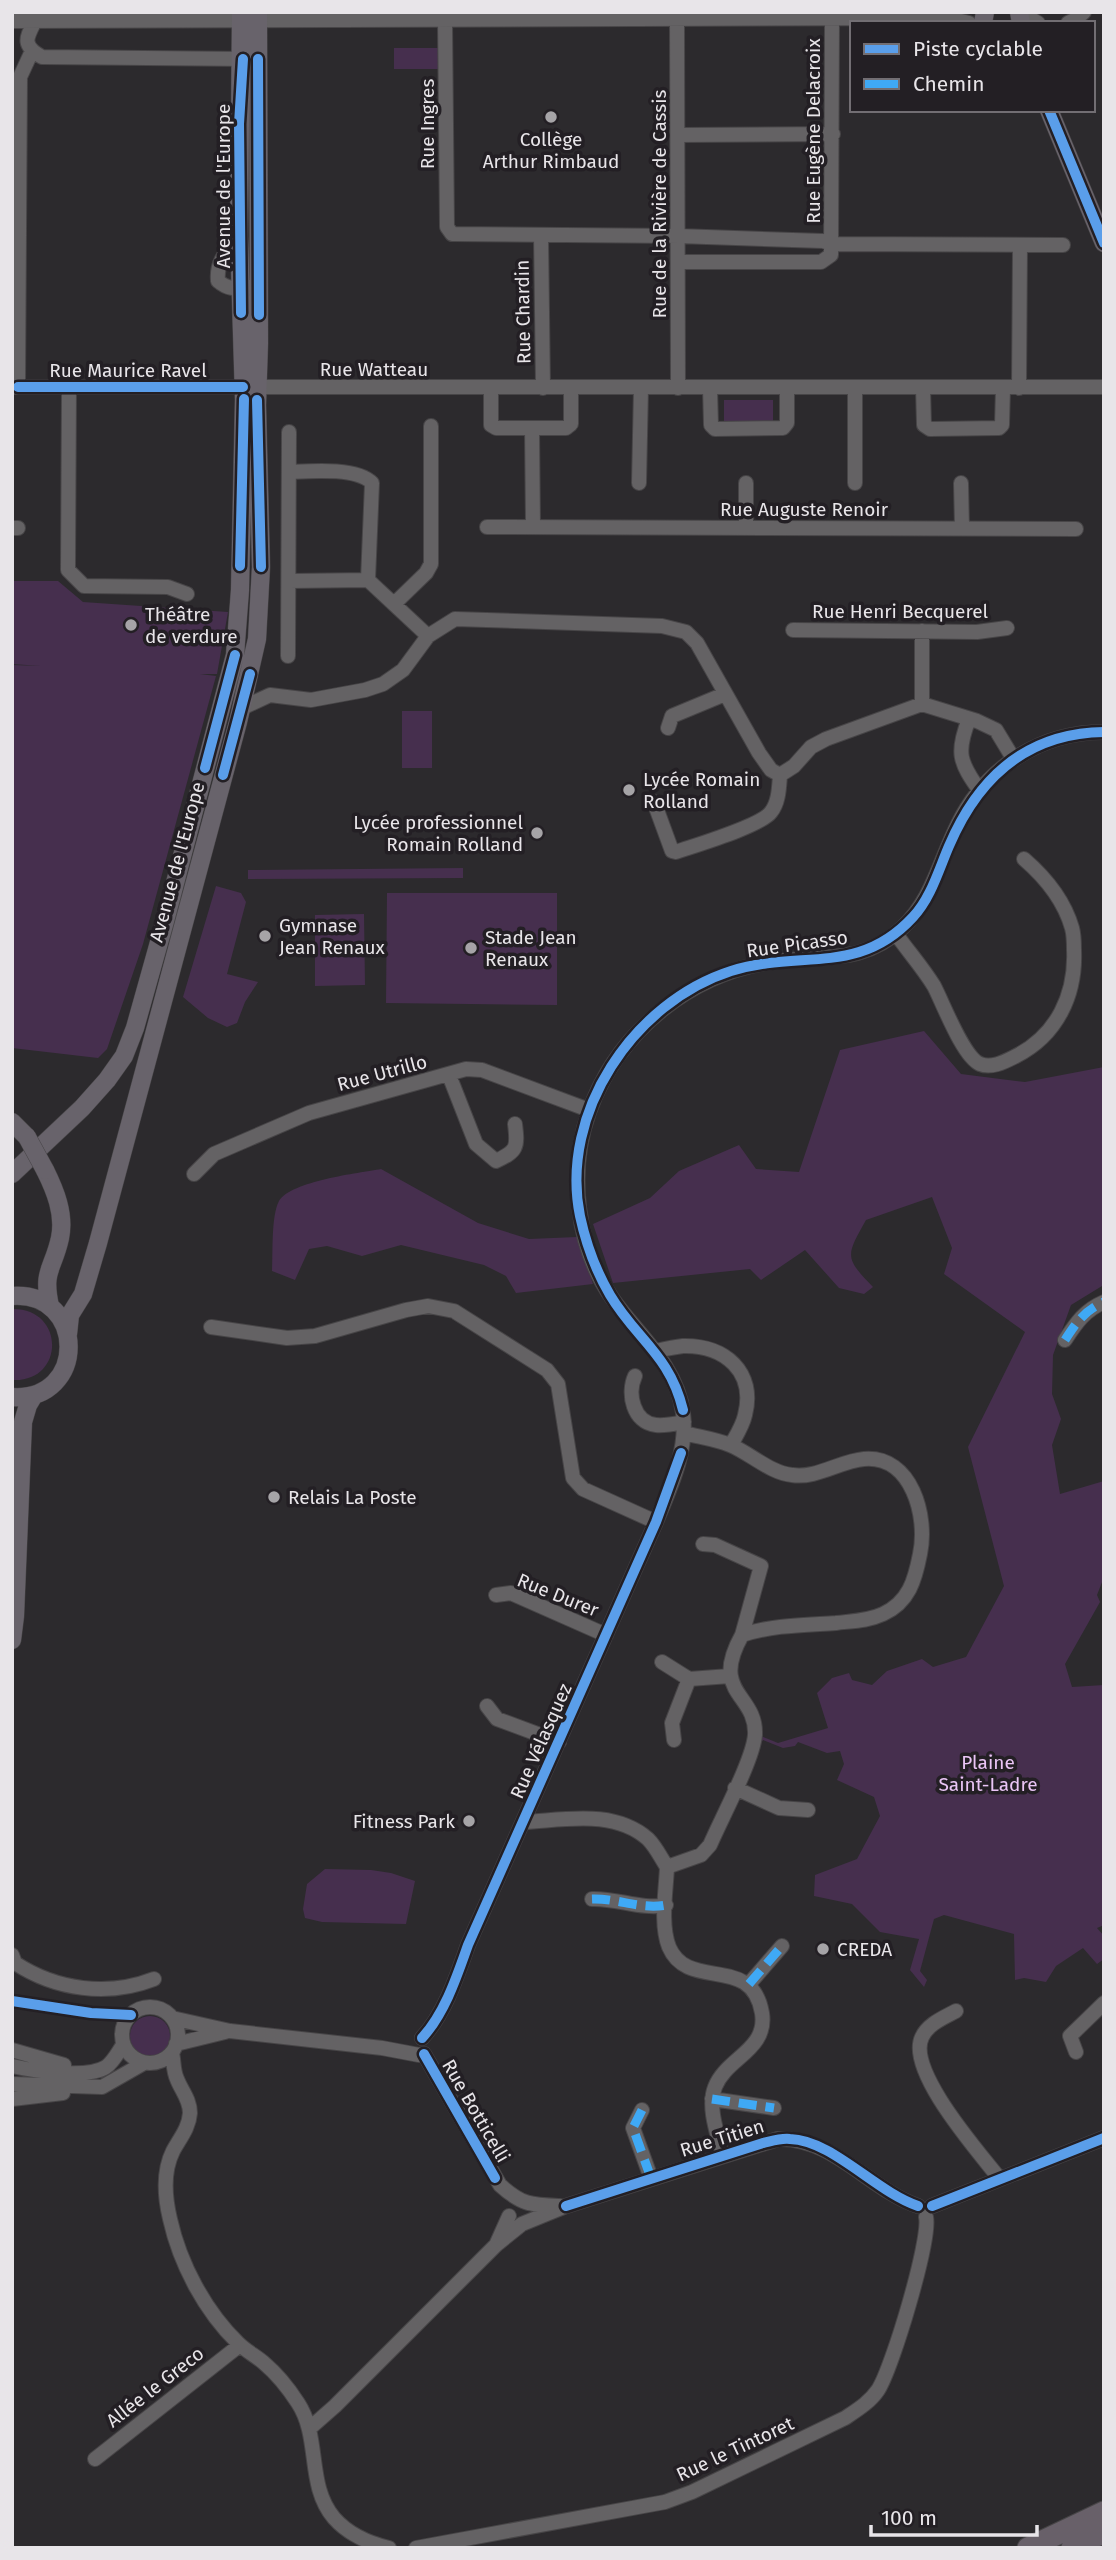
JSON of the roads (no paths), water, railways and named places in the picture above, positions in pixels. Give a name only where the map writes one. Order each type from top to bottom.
[{"type":"highway","points":[[1028,2548],[1104,2512]]},
{"type":"highway","points":[[1072,2548],[1104,2532]]},
{"type":"main road","name":"Avenue de l'Europe","points":[[12,1174],[82,1108],[124,1056],[135,1028],[235,655],[250,388],[250,17]]},
{"type":"main road","name":"Avenue de l'Europe","points":[[250,58],[240,124],[239,236],[250,288]]},
{"type":"main road","points":[[1050,112],[1104,243]]},
{"type":"main road","name":"Avenue de l'Europe","points":[[34,1395],[52,1385],[65,1367],[69,1355],[70,1315],[83,1294],[94,1256],[250,674],[257,639],[261,571],[250,388]]},
{"type":"main road","points":[[12,1122],[27,1137],[45,1170],[53,1186],[62,1220],[61,1236],[48,1269],[46,1283],[50,1306]]},
{"type":"main road","points":[[12,1296],[31,1297],[50,1306],[68,1334]]},
{"type":"main road","points":[[12,1397],[34,1395]]},
{"type":"main road","points":[[12,1640],[23,1422],[34,1395]]},
{"type":"street","points":[[949,18],[970,12]]},
{"type":"street","points":[[1019,12],[1035,21]]},
{"type":"street","points":[[12,22],[37,17],[356,16],[445,20],[484,16],[677,19],[949,18],[961,21]]},
{"type":"street","points":[[37,17],[27,37],[32,51],[42,57],[250,58]]},
{"type":"street","name":"Rue de la Rivière de Cassis","points":[[677,19],[678,388]]},
{"type":"street","name":"Rue Eugène Delacroix","points":[[832,19],[832,244]]},
{"type":"street","name":"Rue Ingres","points":[[445,20],[447,227],[452,234],[547,235]]},
{"type":"street","points":[[15,387],[20,77],[32,51]]},
{"type":"street","points":[[678,135],[833,134]]},
{"type":"street","points":[[547,235],[678,236],[832,244],[1063,244]]},
{"type":"street","name":"Rue Chardin","points":[[543,388],[547,235]]},
{"type":"street","points":[[678,262],[821,262],[831,255],[832,244]]},
{"type":"street","points":[[1019,388],[1020,244]]},
{"type":"street","name":"Rue Maurice Ravel","points":[[15,387],[250,388]]},
{"type":"street","points":[[69,387],[68,570],[84,586],[168,587],[187,594]]},
{"type":"street","name":"Rue Watteau","points":[[250,388],[1104,387]]},
{"type":"street","points":[[491,388],[491,425],[496,428],[566,428],[571,424],[571,388]]},
{"type":"street","points":[[639,483],[640,388]]},
{"type":"street","points":[[710,388],[712,425],[715,429],[783,428],[787,423],[787,388]]},
{"type":"street","points":[[855,388],[855,483]]},
{"type":"street","points":[[923,388],[924,425],[930,429],[999,428],[1002,425],[1003,388]]},
{"type":"street","points":[[394,604],[426,573],[431,564],[431,426]]},
{"type":"street","points":[[532,428],[533,527]]},
{"type":"street","points":[[288,656],[289,432]]},
{"type":"street","points":[[289,472],[335,471],[365,476],[372,483],[368,580]]},
{"type":"street","points":[[746,483],[746,527]]},
{"type":"street","points":[[961,483],[962,528]]},
{"type":"street","name":"Rue Auguste Renoir","points":[[487,527],[1076,529]]},
{"type":"street","points":[[289,581],[368,580],[428,636]]},
{"type":"street","points":[[242,708],[270,695],[311,700],[383,684],[403,670],[428,636],[455,619],[674,627],[686,632],[697,643],[768,767],[780,775]]},
{"type":"street","name":"Rue Henri Becquerel","points":[[793,630],[977,632],[1007,628]]},
{"type":"street","points":[[922,631],[922,704]]},
{"type":"street","points":[[250,674],[270,695]]},
{"type":"street","points":[[668,728],[672,716],[725,694]]},
{"type":"street","points":[[780,775],[794,766],[811,747],[922,704],[996,730],[1013,758]]},
{"type":"street","points":[[969,719],[961,740],[960,754],[966,771],[980,791]]},
{"type":"street","name":"Rue Picasso","points":[[684,1428],[683,1410],[674,1382],[656,1351],[611,1297],[589,1249],[580,1214],[577,1175],[583,1132],[589,1110],[607,1073],[632,1039],[662,1008],[682,994],[732,971],[782,960],[846,957],[871,949],[895,934],[915,915],[922,904],[958,824],[980,791],[1013,758],[1052,740],[1080,732],[1104,732]]},
{"type":"street","points":[[654,802],[670,848],[676,852],[767,817],[777,801],[780,775]]},
{"type":"street","points":[[895,934],[933,985],[959,1038],[974,1059],[980,1064],[999,1064],[1024,1052],[1044,1036],[1068,1001],[1074,966],[1073,930],[1058,896],[1042,875],[1024,859]]},
{"type":"street","name":"Rue Utrillo","points":[[194,1174],[214,1154],[309,1113],[466,1069],[482,1070],[589,1110]]},
{"type":"street","points":[[449,1075],[476,1144],[496,1161],[512,1153],[518,1143],[515,1125]]},
{"type":"street","points":[[1065,1340],[1079,1318],[1092,1307],[1104,1302]]},
{"type":"street","points":[[211,1326],[287,1338],[315,1336],[428,1306],[454,1311],[547,1370],[558,1384],[573,1478],[583,1489],[656,1522]]},
{"type":"street","points":[[656,1351],[683,1346],[707,1348],[727,1356],[740,1370],[747,1400],[745,1417],[731,1445]]},
{"type":"street","points":[[635,1376],[631,1383],[631,1395],[638,1415],[653,1425],[684,1428],[731,1445],[790,1475],[805,1475],[864,1459],[882,1461],[895,1467],[906,1478],[915,1494],[922,1546],[916,1576],[902,1602],[880,1616],[864,1620],[772,1628],[742,1635]]},
{"type":"street","name":"Rue Vélasquez","points":[[418,2046],[456,1979],[468,1944],[656,1522],[677,1467],[684,1428]]},
{"type":"street","points":[[667,1867],[701,1855],[710,1845],[752,1749],[755,1729],[751,1715],[733,1688],[730,1676],[736,1646],[742,1635],[761,1566],[715,1545],[703,1544]]},
{"type":"street","name":"Rue Durer","points":[[496,1595],[511,1592],[606,1635]]},
{"type":"street","points":[[662,1662],[689,1679],[730,1676]]},
{"type":"street","points":[[674,1740],[672,1723],[689,1679]]},
{"type":"street","points":[[487,1706],[497,1719],[559,1742]]},
{"type":"street","points":[[735,1788],[779,1808],[808,1810]]},
{"type":"street","points":[[524,1822],[607,1820],[623,1824],[650,1842],[667,1867],[667,1938],[676,1958],[687,1968],[736,1977],[749,1984],[758,1999],[762,2026],[751,2050],[723,2074],[715,2086],[712,2099],[723,2155]]},
{"type":"street","points":[[592,1899],[608,1898],[653,1908],[666,1905]]},
{"type":"street","points":[[749,1984],[782,1946]]},
{"type":"street","points":[[12,1955],[15,1963],[31,1974],[53,1983],[96,1989],[122,1989],[153,1979]]},
{"type":"street","points":[[1076,2052],[1070,2036],[1104,2003]]},
{"type":"street","points":[[175,2076],[131,2056],[123,2045],[122,2030],[125,2022],[136,2011],[157,2008],[172,2018],[230,2031],[382,2048],[418,2046]]},
{"type":"street","points":[[956,2011],[927,2028],[920,2040],[921,2060],[929,2083],[940,2100],[999,2178]]},
{"type":"street","points":[[172,2018],[177,2030],[174,2048],[175,2076],[186,2096],[190,2113],[168,2166],[166,2197],[169,2217],[185,2265],[216,2317],[240,2345],[264,2362],[298,2403],[310,2428],[316,2473],[326,2507],[353,2535],[389,2548]]},
{"type":"street","points":[[12,2099],[107,2085],[174,2048],[230,2031]]},
{"type":"street","points":[[12,2066],[88,2073],[106,2067],[123,2045]]},
{"type":"street","name":"Rue Botticelli","points":[[418,2046],[519,2213]]},
{"type":"street","points":[[12,2050],[88,2073]]},
{"type":"street","points":[[12,2084],[88,2088]]},
{"type":"street","points":[[712,2099],[774,2108]]},
{"type":"street","points":[[642,2110],[633,2128],[651,2178]]},
{"type":"street","name":"Rue Titien","points":[[310,2428],[496,2245],[519,2213],[566,2206],[723,2155],[792,2138],[832,2154],[887,2192],[925,2209]]},
{"type":"street","points":[[925,2209],[1104,2138]]},
{"type":"street","name":"Rue le Tintoret","points":[[416,2548],[665,2502],[692,2492],[845,2418],[862,2407],[877,2392],[890,2369],[924,2245],[925,2209]]},
{"type":"street","name":"Allée le Greco","points":[[95,2459],[240,2345]]},
{"type":"place","name":"Collège Arthur Rimbaud","points":[[551,117]]},
{"type":"place","name":"Théâtre de verdure","points":[[131,625]]},
{"type":"place","name":"Lycée Romain Rolland","points":[[629,790]]},
{"type":"place","name":"Lycée professionnel Romain Rolland","points":[[537,833]]},
{"type":"place","name":"Gymnase Jean Renaux","points":[[265,936]]},
{"type":"place","name":"Stade Jean Renaux","points":[[471,948]]},
{"type":"place","name":"Relais La Poste","points":[[274,1497]]},
{"type":"place","name":"Fitness Park","points":[[469,1821]]},
{"type":"place","name":"CREDA","points":[[823,1949]]},
{"type":"park label","name":"Plaine Saint-Ladre","points":[[988,1773]]}]
